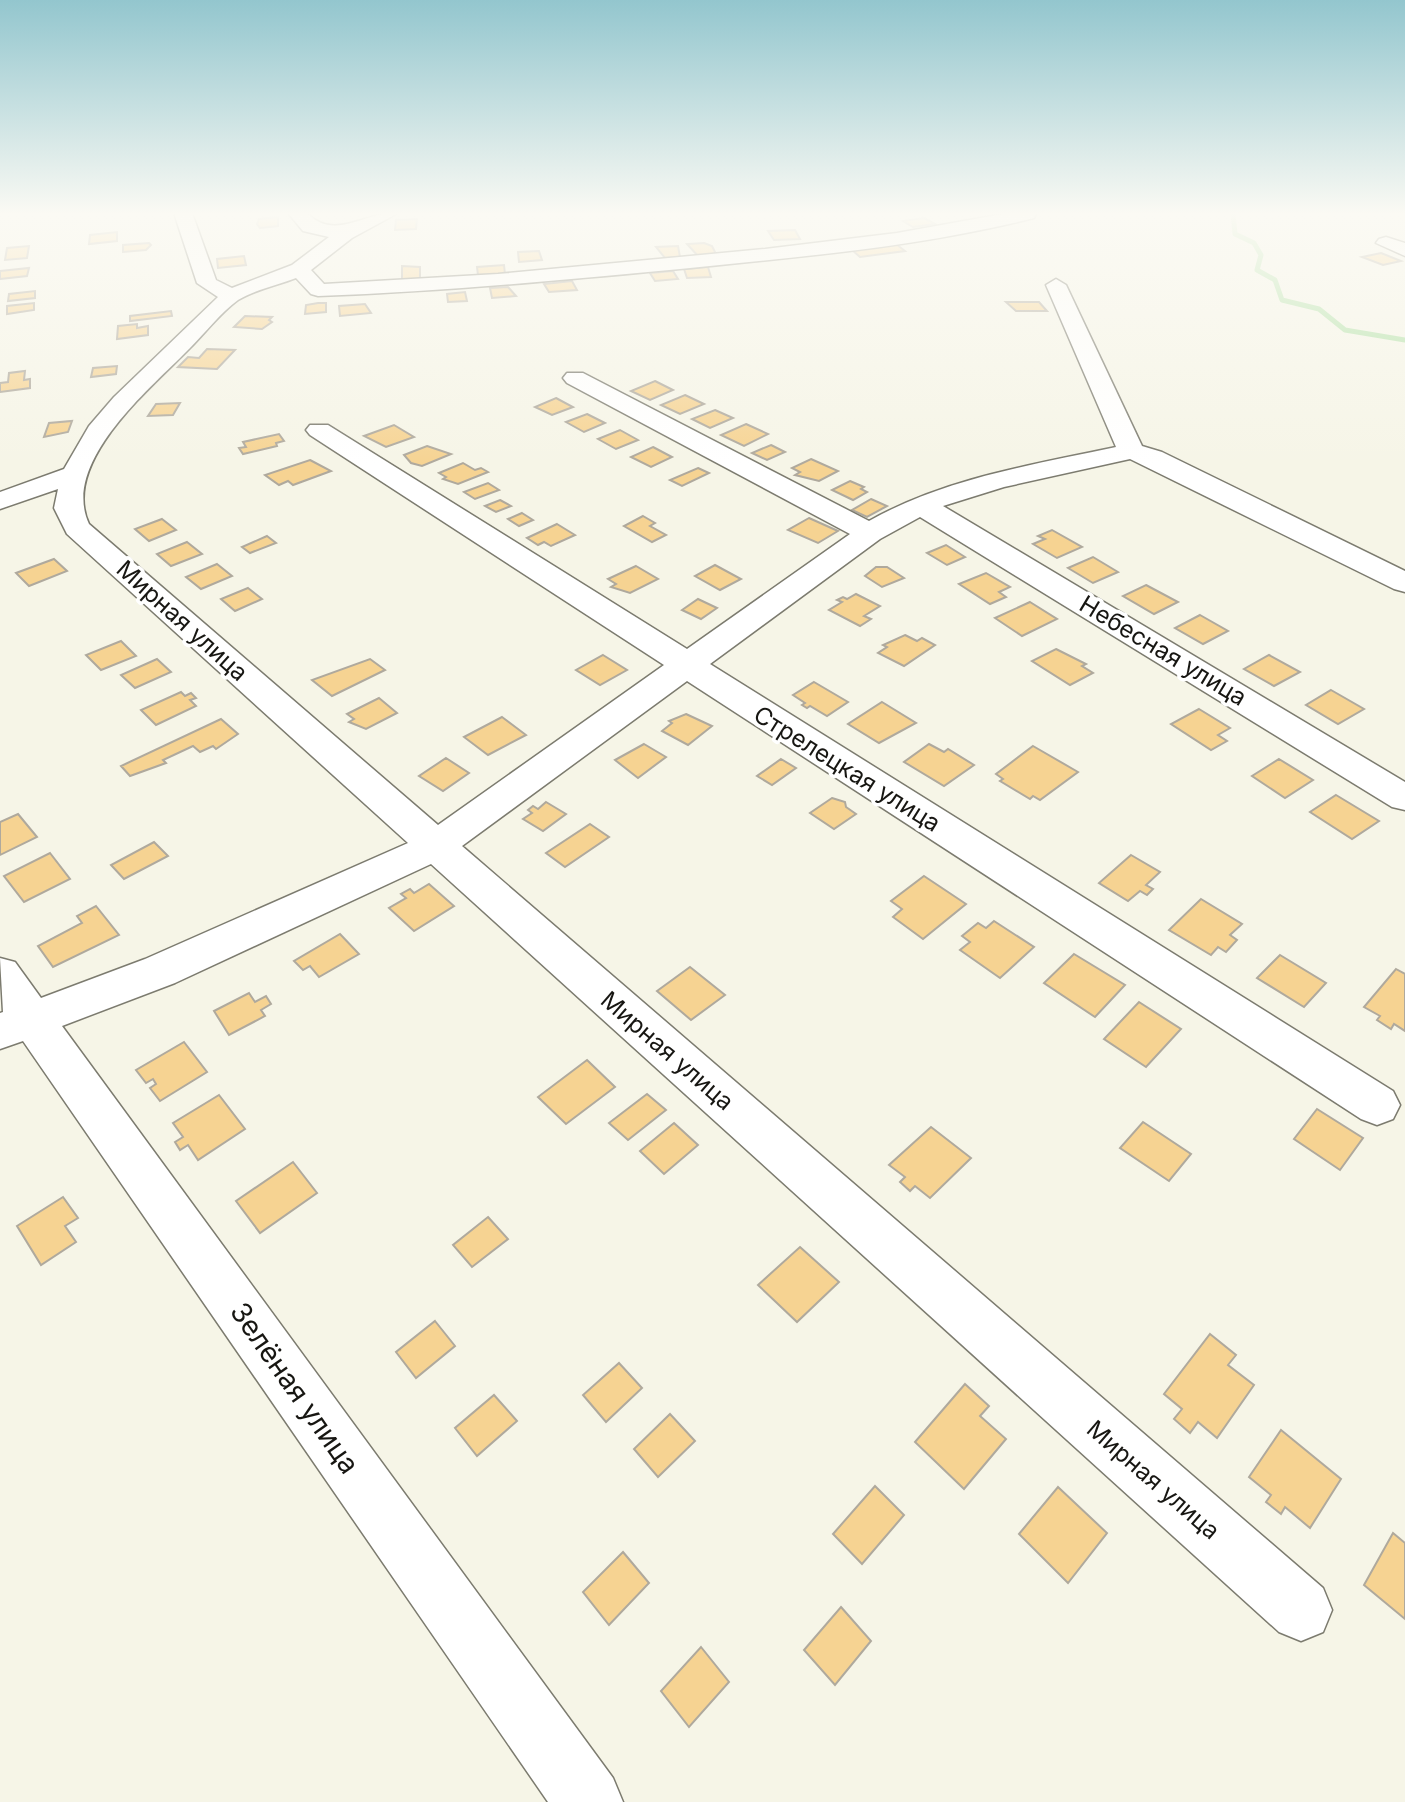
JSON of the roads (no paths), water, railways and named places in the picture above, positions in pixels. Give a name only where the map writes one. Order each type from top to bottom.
[{"type":"street","points":[[0,501],[74,474],[98,431],[123,402],[230,297]]},
{"type":"street","points":[[1061,297],[1131,451]]},
{"type":"street","points":[[575,378],[870,533]]},
{"type":"street","name":"Стрелецкая улица","points":[[319,430],[1377,1105]]},
{"type":"street","points":[[16,1025],[160,971],[435,846],[870,533],[946,495],[1131,451],[1153,458],[1405,583]]},
{"type":"street","name":"Мирная улица","points":[[74,474],[68,508],[77,528],[1301,1610]]},
{"type":"street","name":"Небесная улица","points":[[921,505],[1405,798]]},
{"type":"street","name":"Зелёная улица","points":[[0,974],[16,1025],[589,1802]]},
{"type":"waterway","points":[[1281,297],[1282,300],[1319,309],[1345,330],[1405,340]]}]
